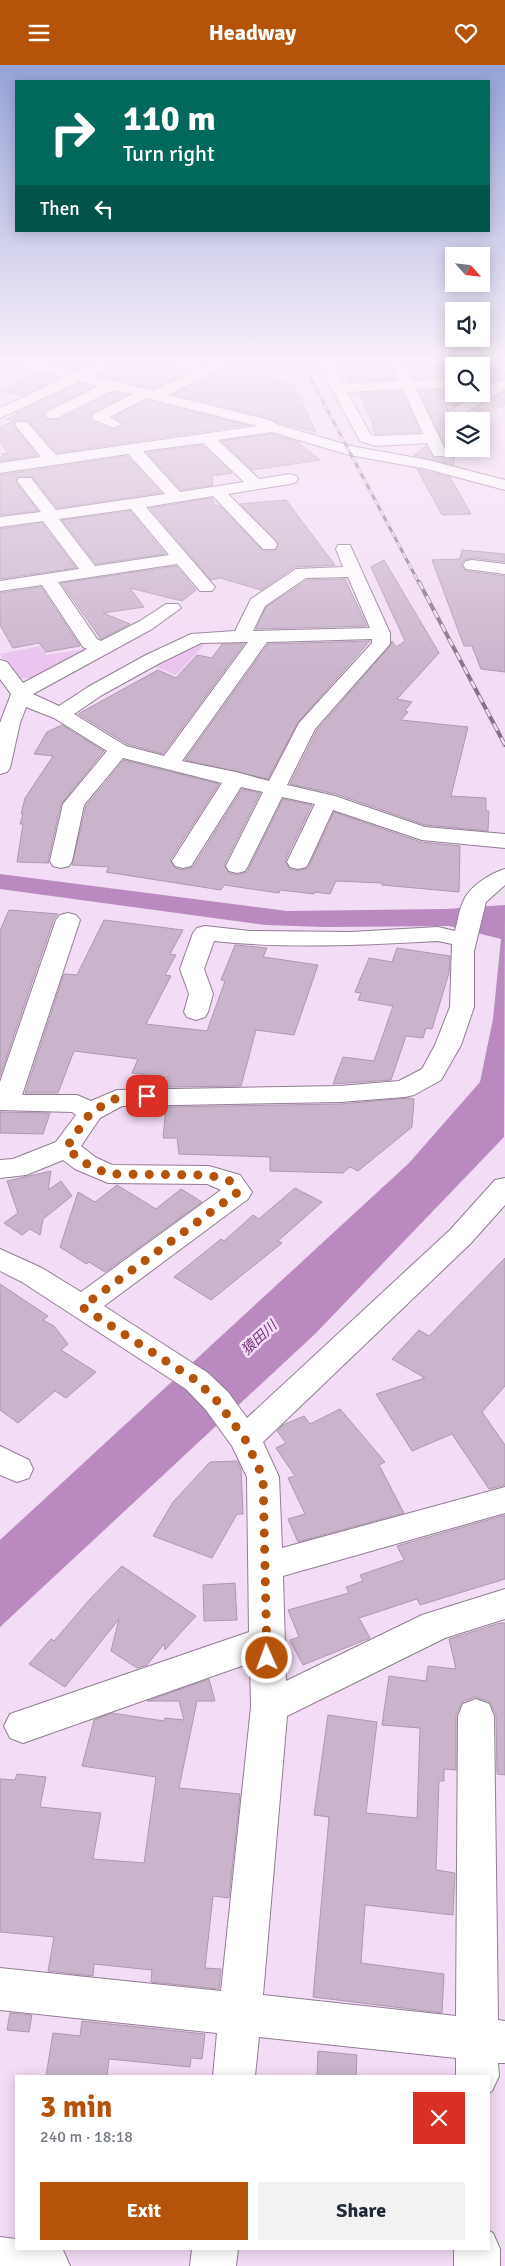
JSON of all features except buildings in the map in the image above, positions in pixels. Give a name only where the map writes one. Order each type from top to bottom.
[{"type":"street","points":[[0,468],[21,465]]},
{"type":"street","points":[[146,465],[174,496]]},
{"type":"street","points":[[235,465],[254,483]]},
{"type":"street","points":[[428,465],[505,485]]},
{"type":"street","points":[[2,519],[135,504],[254,483],[290,479]]},
{"type":"street","points":[[25,481],[91,571]]},
{"type":"street","points":[[216,491],[269,545]]},
{"type":"street","points":[[135,504],[206,587]]},
{"type":"street","points":[[237,866],[278,787],[306,727],[381,644],[382,633],[352,572],[344,549]]},
{"type":"street","points":[[0,586],[181,558]]},
{"type":"street","points":[[472,565],[505,569]]},
{"type":"street","points":[[242,636],[257,603],[302,573],[352,572]]},
{"type":"street","points":[[47,579],[90,643],[101,649]]},
{"type":"street","points":[[0,768],[10,723],[21,694],[33,685],[146,625],[172,608]]},
{"type":"street","points":[[61,714],[95,691],[153,659],[198,639],[242,636],[382,633]]},
{"type":"street","points":[[169,764],[262,636]]},
{"type":"street","points":[[0,666],[21,694],[33,703],[61,714],[119,750],[169,764],[278,787],[327,801],[422,833],[505,841]]},
{"type":"street","points":[[61,861],[74,805],[119,750]]},
{"type":"street","points":[[183,861],[236,778]]},
{"type":"street","points":[[298,862],[327,801]]},
{"type":"street","points":[[0,1169],[16,1168],[66,1148],[91,1112],[117,1098],[340,1094],[404,1089],[432,1075],[448,1045],[462,1007],[462,951],[475,900],[493,883],[505,876]]},
{"type":"street","points":[[68,920],[6,1103],[77,1104],[91,1112]]},
{"type":"street","points":[[196,1012],[201,994],[192,969],[205,933],[250,938],[351,939],[438,934],[465,937]]},
{"type":"street","points":[[66,1148],[85,1163],[108,1174],[209,1175],[230,1181],[238,1192],[82,1307]]},
{"type":"street","points":[[240,1431],[460,1237],[505,1187]]},
{"type":"street","points":[[0,1259],[32,1275],[197,1381],[217,1401],[240,1431],[263,1477],[269,1707],[234,2075]]},
{"type":"street","points":[[265,1567],[505,1500]]},
{"type":"street","points":[[269,1707],[435,1626],[505,1604]]},
{"type":"street","points":[[23,1726],[266,1642]]},
{"type":"street","points":[[0,1989],[241,2013],[487,2052],[476,1716]]},
{"type":"street","points":[[213,2266],[215,2250]]},
{"type":"street","points":[[477,2250],[477,2266]]},
{"type":"street","points":[[0,2260],[47,2266]]},
{"type":"shaded area","points":[[208,641],[176,675],[154,666],[197,643]]},
{"type":"shaded area","points":[[40,646],[47,655],[86,649],[32,678],[16,678],[0,654]]},
{"type":"water","name":"猿田川","points":[[0,874],[287,911],[446,909],[505,905],[504,1137],[316,1333],[0,1627],[0,1540],[409,1163],[480,1082],[493,1019],[501,939],[449,926],[325,927],[266,925],[0,889]]},
{"type":"railway","points":[[356,465],[419,583]]},
{"type":"railway","points":[[419,582],[505,745]]},
{"type":"route","points":[[147,1096],[117,1098],[91,1112],[66,1148],[85,1163],[108,1174],[209,1175],[230,1181],[238,1192],[82,1307],[197,1381],[217,1401],[245,1439],[263,1477],[267,1658]]}]
